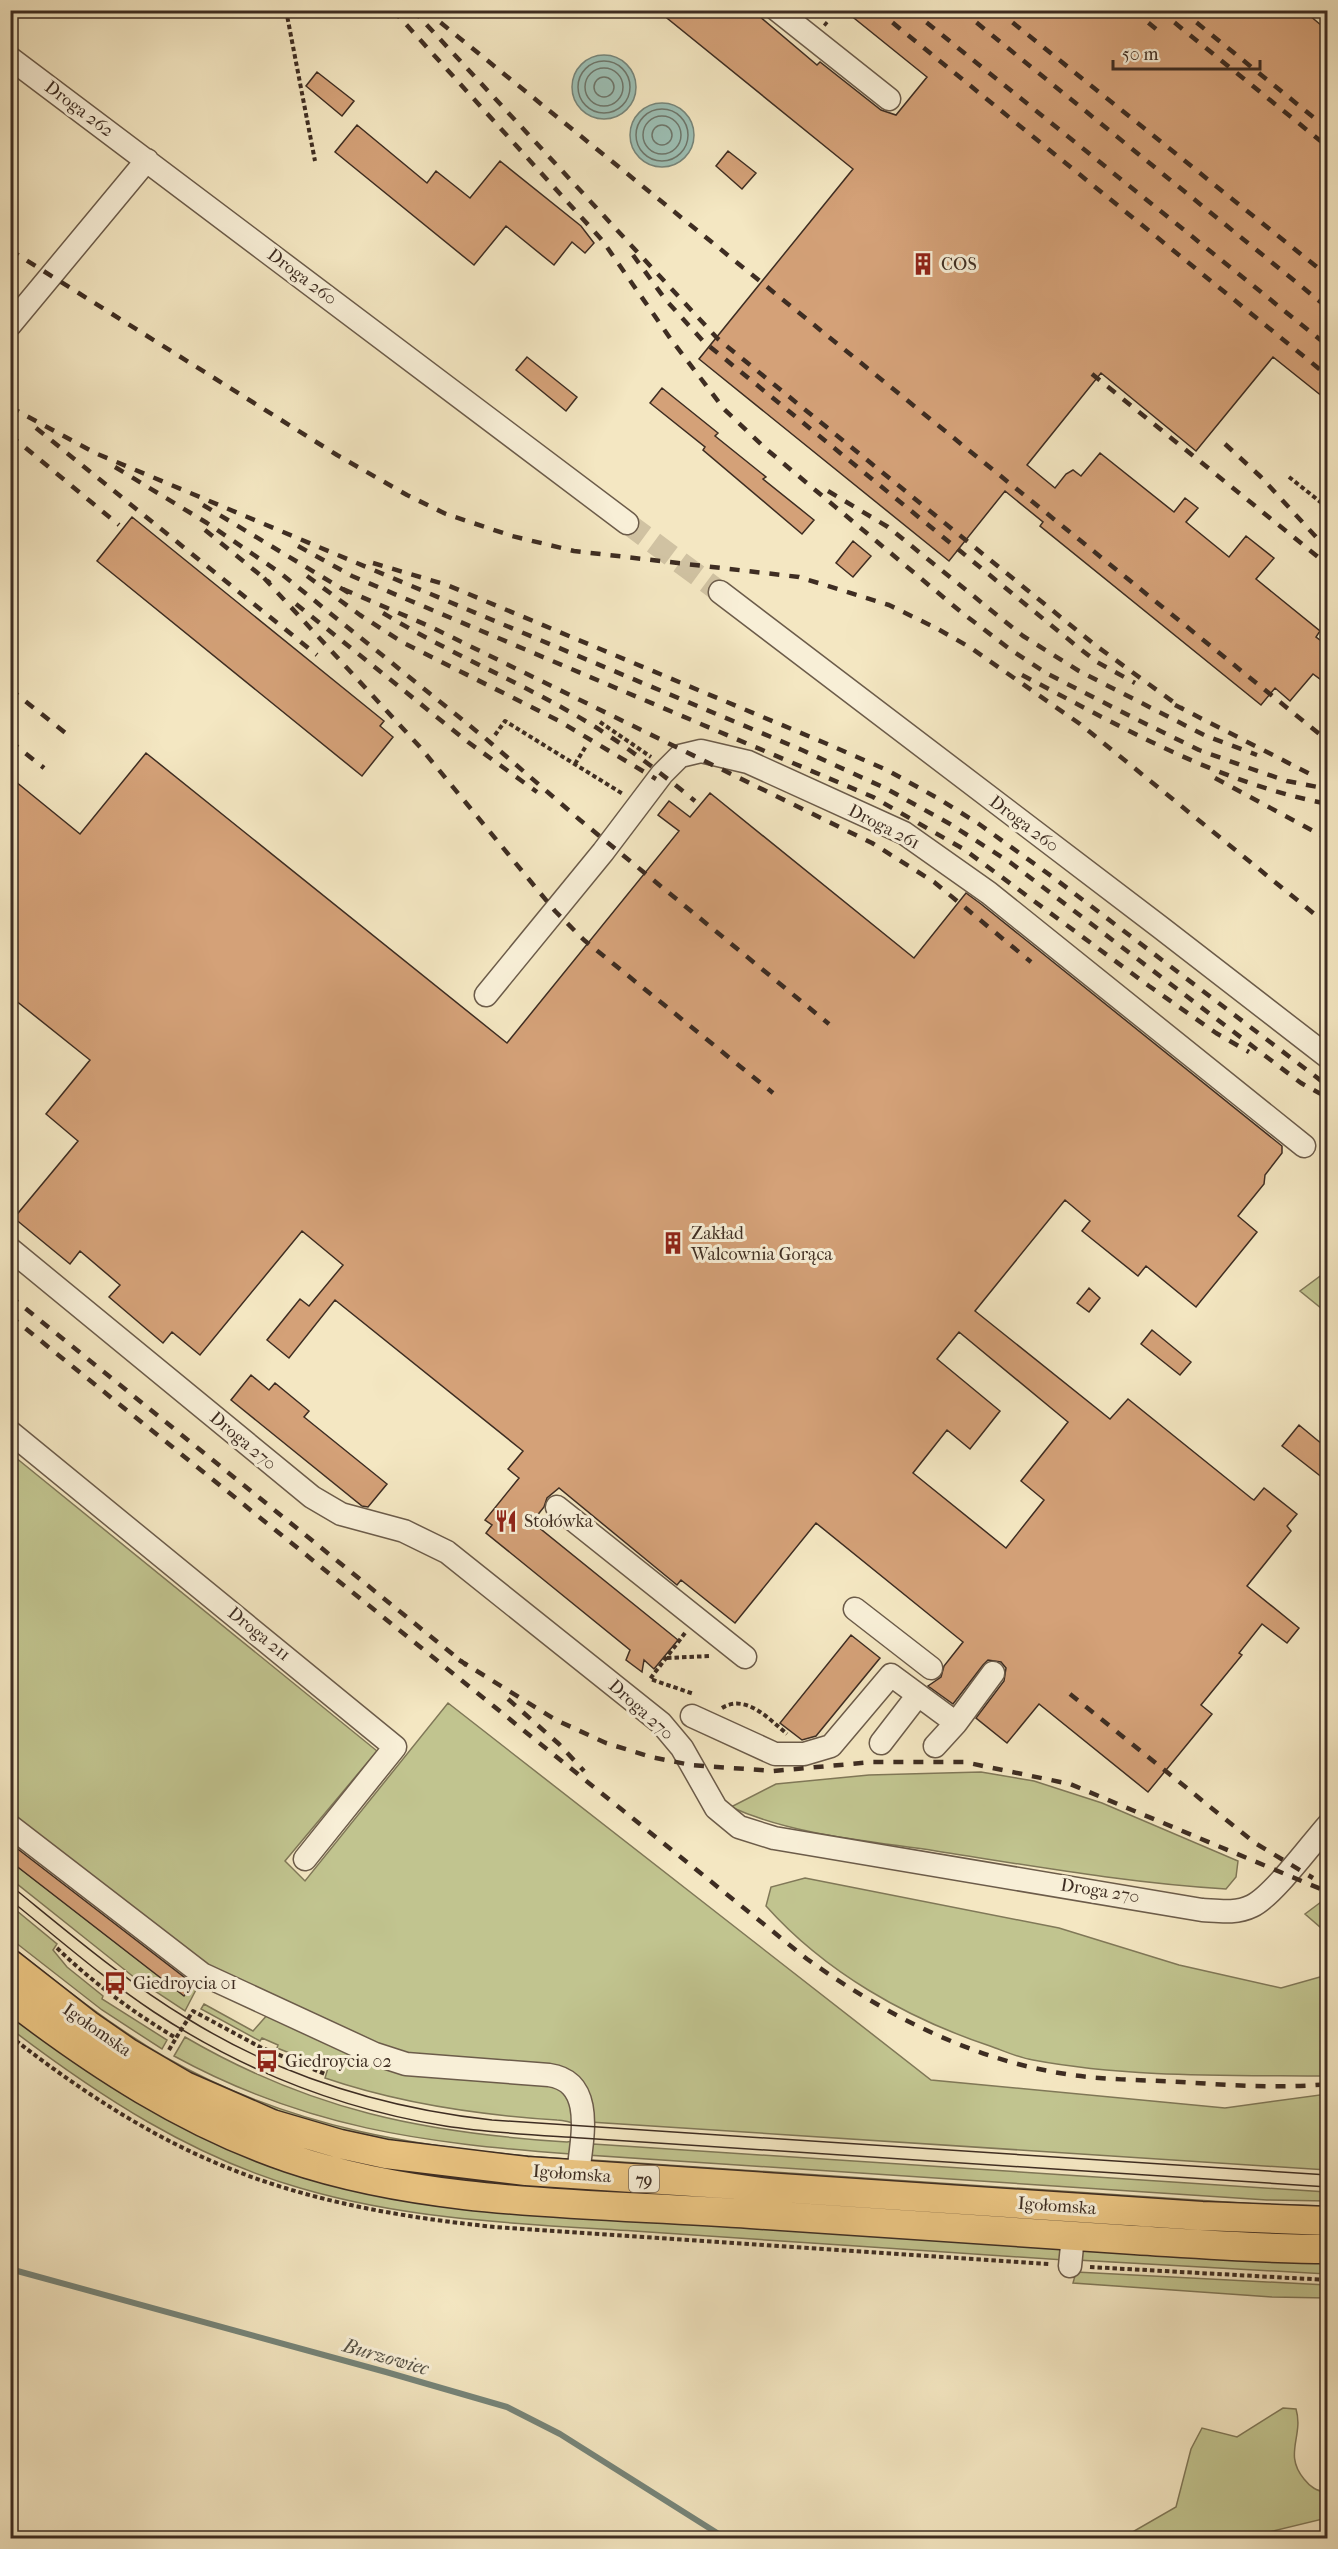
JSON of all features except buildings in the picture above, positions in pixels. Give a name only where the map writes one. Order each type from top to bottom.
[{"type":"main road","name":"Igołomska","points":[[10,1964],[88,2025],[127,2052],[193,2090],[272,2124],[340,2144],[387,2154],[479,2167],[578,2175],[1202,2216],[1328,2222]]},
{"type":"main road","name":"Igołomska","points":[[10,1998],[96,2061],[182,2112],[250,2144],[280,2155],[365,2179],[478,2196],[1073,2236],[1328,2249]]},
{"type":"lane","points":[[777,10],[889,99]]},
{"type":"lane","name":"Droga 262","points":[[10,58],[147,160]]},
{"type":"lane","points":[[10,325],[147,160]]},
{"type":"lane","name":"Droga 260","points":[[147,160],[627,523]]},
{"type":"lane","name":"Droga 260","points":[[720,592],[1328,1057]]},
{"type":"lane","name":"Droga 261","points":[[486,995],[603,852],[667,768],[680,756],[700,751],[748,762],[904,833],[990,893],[1304,1146]]},
{"type":"lane","name":"Droga 270","points":[[10,1249],[312,1497],[341,1514],[404,1531],[447,1552],[661,1723],[682,1748],[716,1808],[739,1827],[774,1838],[1202,1910],[1230,1912],[1253,1906],[1280,1880],[1328,1825]]},
{"type":"lane","name":"Droga 211","points":[[10,1432],[395,1747],[305,1859]]},
{"type":"lane","points":[[557,1507],[743,1656]]},
{"type":"lane","points":[[855,1609],[931,1668]]},
{"type":"lane","points":[[935,1746],[956,1723],[993,1673]]},
{"type":"lane","points":[[695,1706],[775,1754],[804,1754],[831,1746],[891,1675],[956,1723]]},
{"type":"lane","points":[[881,1743],[918,1695]]},
{"type":"lane","points":[[10,1826],[202,1974],[375,2054],[420,2067],[549,2075],[564,2079],[577,2091],[582,2106],[578,2175]]},
{"type":"lane","points":[[1070,2266],[1073,2236]]},
{"type":"path","points":[[286,10],[315,161]]},
{"type":"path","points":[[1289,477],[1328,508]]},
{"type":"path","points":[[495,735],[505,721],[639,804]]},
{"type":"path","points":[[600,722],[667,768]]},
{"type":"path","points":[[575,764],[586,746]]},
{"type":"path","points":[[695,1706],[650,1679],[696,1618]]},
{"type":"path","points":[[666,1658],[743,1656]]},
{"type":"path","points":[[716,1713],[725,1706],[738,1703],[753,1708],[801,1746],[804,1754]]},
{"type":"path","points":[[57,1948],[122,2002],[176,2038]]},
{"type":"path","points":[[166,2054],[193,2011],[260,2047],[325,2074]]},
{"type":"green space","points":[[1328,1271],[1327,1313],[1300,1291]]},
{"type":"green space","points":[[10,1453],[377,1751],[285,1861],[305,1881],[448,1703],[931,2080],[1225,2108],[1327,2094],[1327,2170],[590,2122],[589,2099],[585,2087],[569,2071],[398,2055],[201,1962],[11,1813]]},
{"type":"green space","points":[[981,1772],[1034,1781],[1102,1803],[1238,1861],[1236,1877],[1226,1889],[1153,1883],[832,1836],[779,1824],[731,1807],[776,1784],[869,1775]]},
{"type":"green space","points":[[10,1861],[183,1995],[194,1982],[199,1984],[185,2011],[135,1978],[11,1879]]},
{"type":"green space","points":[[805,1878],[1059,1928],[1179,1965],[1281,1988],[1327,1975],[1327,2076],[1143,2073],[1069,2066],[1028,2059],[959,2035],[898,2007],[841,1972],[789,1930],[766,1906],[771,1887]]},
{"type":"green space","points":[[1321,1902],[1327,1904],[1327,1933],[1305,1914]]},
{"type":"green space","points":[[11,1906],[57,1944],[53,1950],[67,1967],[103,1996],[102,1999],[167,2040],[162,2049],[102,2010],[11,1939]]},
{"type":"green space","points":[[10,1945],[86,2004],[145,2045],[213,2082],[261,2102],[359,2131],[410,2141],[513,2155],[566,2159],[563,2161],[507,2156],[400,2142],[349,2132],[250,2101],[200,2078],[132,2040],[62,1989],[11,1949]]},
{"type":"green space","points":[[204,2004],[253,2031],[269,2013],[372,2061],[554,2084],[569,2099],[574,2123],[440,2107],[382,2095],[325,2078],[328,2068],[277,2048],[278,2045],[262,2038],[260,2041],[201,2009]]},
{"type":"green space","points":[[10,2013],[85,2069],[137,2102],[292,2172],[1062,2248],[1064,2260],[507,2223],[423,2214],[341,2199],[260,2175],[222,2160],[148,2122],[78,2078],[11,2029]]},
{"type":"green space","points":[[185,2037],[277,2083],[369,2114],[465,2132],[515,2138],[573,2141],[571,2154],[517,2150],[415,2137],[319,2116],[271,2100],[174,2056]]},
{"type":"green space","points":[[593,2144],[1327,2192],[1327,2201],[1267,2200],[587,2155]]},
{"type":"green space","points":[[592,2160],[1256,2204],[1327,2206],[1327,2209],[1255,2207],[594,2163]]},
{"type":"green space","points":[[1080,2250],[1327,2262],[1327,2274],[1077,2260]]},
{"type":"green space","points":[[1076,2272],[1327,2285],[1327,2298],[1272,2297],[1073,2283]]},
{"type":"green space","points":[[1283,2408],[1296,2409],[1298,2428],[1295,2461],[1298,2470],[1309,2485],[1327,2493],[1327,2518],[1244,2538],[1122,2538],[1176,2507],[1191,2449],[1202,2428],[1237,2437]]},
{"type":"water","points":[[598,55],[610,55],[627,64],[634,75],[636,87],[634,99],[627,110],[610,119],[598,119],[586,114],[577,105],[572,93],[572,81],[577,69],[586,60]]},
{"type":"water","points":[[656,103],[668,103],[685,112],[692,123],[694,135],[692,147],[685,158],[668,167],[656,167],[644,162],[635,153],[630,141],[630,129],[635,117],[644,108]]},
{"type":"waterway","name":"Burzowiec","points":[[10,2269],[507,2407],[560,2434],[725,2538]]},
{"type":"tunnel","points":[[627,523],[720,592]]},
{"type":"tram line","points":[[10,1885],[142,1989],[223,2039],[296,2073],[373,2098],[412,2107],[492,2120],[1328,2175]]},
{"type":"tram line","points":[[10,1900],[135,1999],[222,2052],[257,2069],[330,2098],[406,2119],[513,2134],[1328,2187]]},
{"type":"railway","points":[[393,10],[602,240],[670,338],[724,409],[765,448],[961,612],[1046,673],[1199,750],[1287,781],[1328,789]]},
{"type":"railway","points":[[413,10],[718,339],[1095,645],[1183,709]]},
{"type":"railway","points":[[425,10],[1328,741]]},
{"type":"railway","points":[[809,10],[827,25]]},
{"type":"railway","points":[[877,10],[1328,376]]},
{"type":"railway","points":[[911,10],[1328,346]]},
{"type":"railway","points":[[961,10],[1328,308]]},
{"type":"railway","points":[[997,10],[1328,276]]},
{"type":"railway","points":[[1133,10],[1156,29]]},
{"type":"railway","points":[[1159,10],[1328,147]]},
{"type":"railway","points":[[1181,10],[1328,129]]},
{"type":"railway","points":[[10,250],[337,455],[407,495],[446,514],[512,536],[574,551],[799,577],[889,605],[938,629],[971,648],[1080,724],[1328,925]]},
{"type":"railway","points":[[633,255],[665,299],[703,341],[1079,648],[1097,662],[1135,683]]},
{"type":"railway","points":[[1092,374],[1328,565]]},
{"type":"railway","points":[[10,407],[95,453],[802,750],[887,789],[950,824],[1011,863],[1301,1083],[1328,1098]]},
{"type":"railway","points":[[36,428],[317,655]]},
{"type":"railway","points":[[10,435],[119,525]]},
{"type":"railway","points":[[1225,444],[1261,477],[1328,550]]},
{"type":"railway","points":[[115,467],[207,523],[279,572],[485,738],[580,820],[829,1024]]},
{"type":"railway","points":[[828,491],[888,527],[1023,636],[1079,671],[1206,736],[1257,755]]},
{"type":"railway","points":[[203,505],[349,593]]},
{"type":"railway","points":[[205,530],[270,583]]},
{"type":"railway","points":[[298,546],[352,576],[873,797],[965,850],[1149,986],[1216,1033],[1249,1052]]},
{"type":"railway","points":[[373,563],[447,585],[887,770],[979,824],[1054,878],[1328,1086]]},
{"type":"railway","points":[[307,576],[402,642],[559,721],[656,779]]},
{"type":"railway","points":[[264,578],[420,747],[555,911],[584,940],[773,1093]]},
{"type":"railway","points":[[343,589],[429,626],[872,843],[934,882],[1031,962]]},
{"type":"railway","points":[[296,604],[468,742],[537,792]]},
{"type":"railway","points":[[383,613],[593,725],[638,756],[695,801]]},
{"type":"railway","points":[[1022,675],[1170,751],[1247,782],[1328,804]]},
{"type":"railway","points":[[10,689],[68,735]]},
{"type":"railway","points":[[1175,705],[1310,774]]},
{"type":"railway","points":[[10,741],[44,768]]},
{"type":"railway","points":[[1215,778],[1328,839]]},
{"type":"railway","points":[[10,1296],[466,1665]]},
{"type":"railway","points":[[10,1316],[807,1959],[868,1999],[900,2017],[966,2047],[1000,2059],[1072,2075],[1254,2086],[1328,2084]]},
{"type":"railway","points":[[459,1660],[556,1720],[606,1743],[651,1757],[691,1765],[773,1771],[873,1762],[964,1762],[1070,1784],[1328,1892]]},
{"type":"railway","points":[[1070,1694],[1255,1843],[1313,1878]]},
{"type":"railway","points":[[508,1699],[559,1744],[584,1771]]},
{"type":"place","name":"COS","points":[[923,264]]},
{"type":"place","name":"Zakład Walcownia Gorąca","points":[[673,1243]]},
{"type":"place","name":"Stołówka","points":[[506,1521]]},
{"type":"place","name":"Giedroycia 01","points":[[115,1983]]},
{"type":"place","name":"Giedroycia 02","points":[[267,2061]]}]
